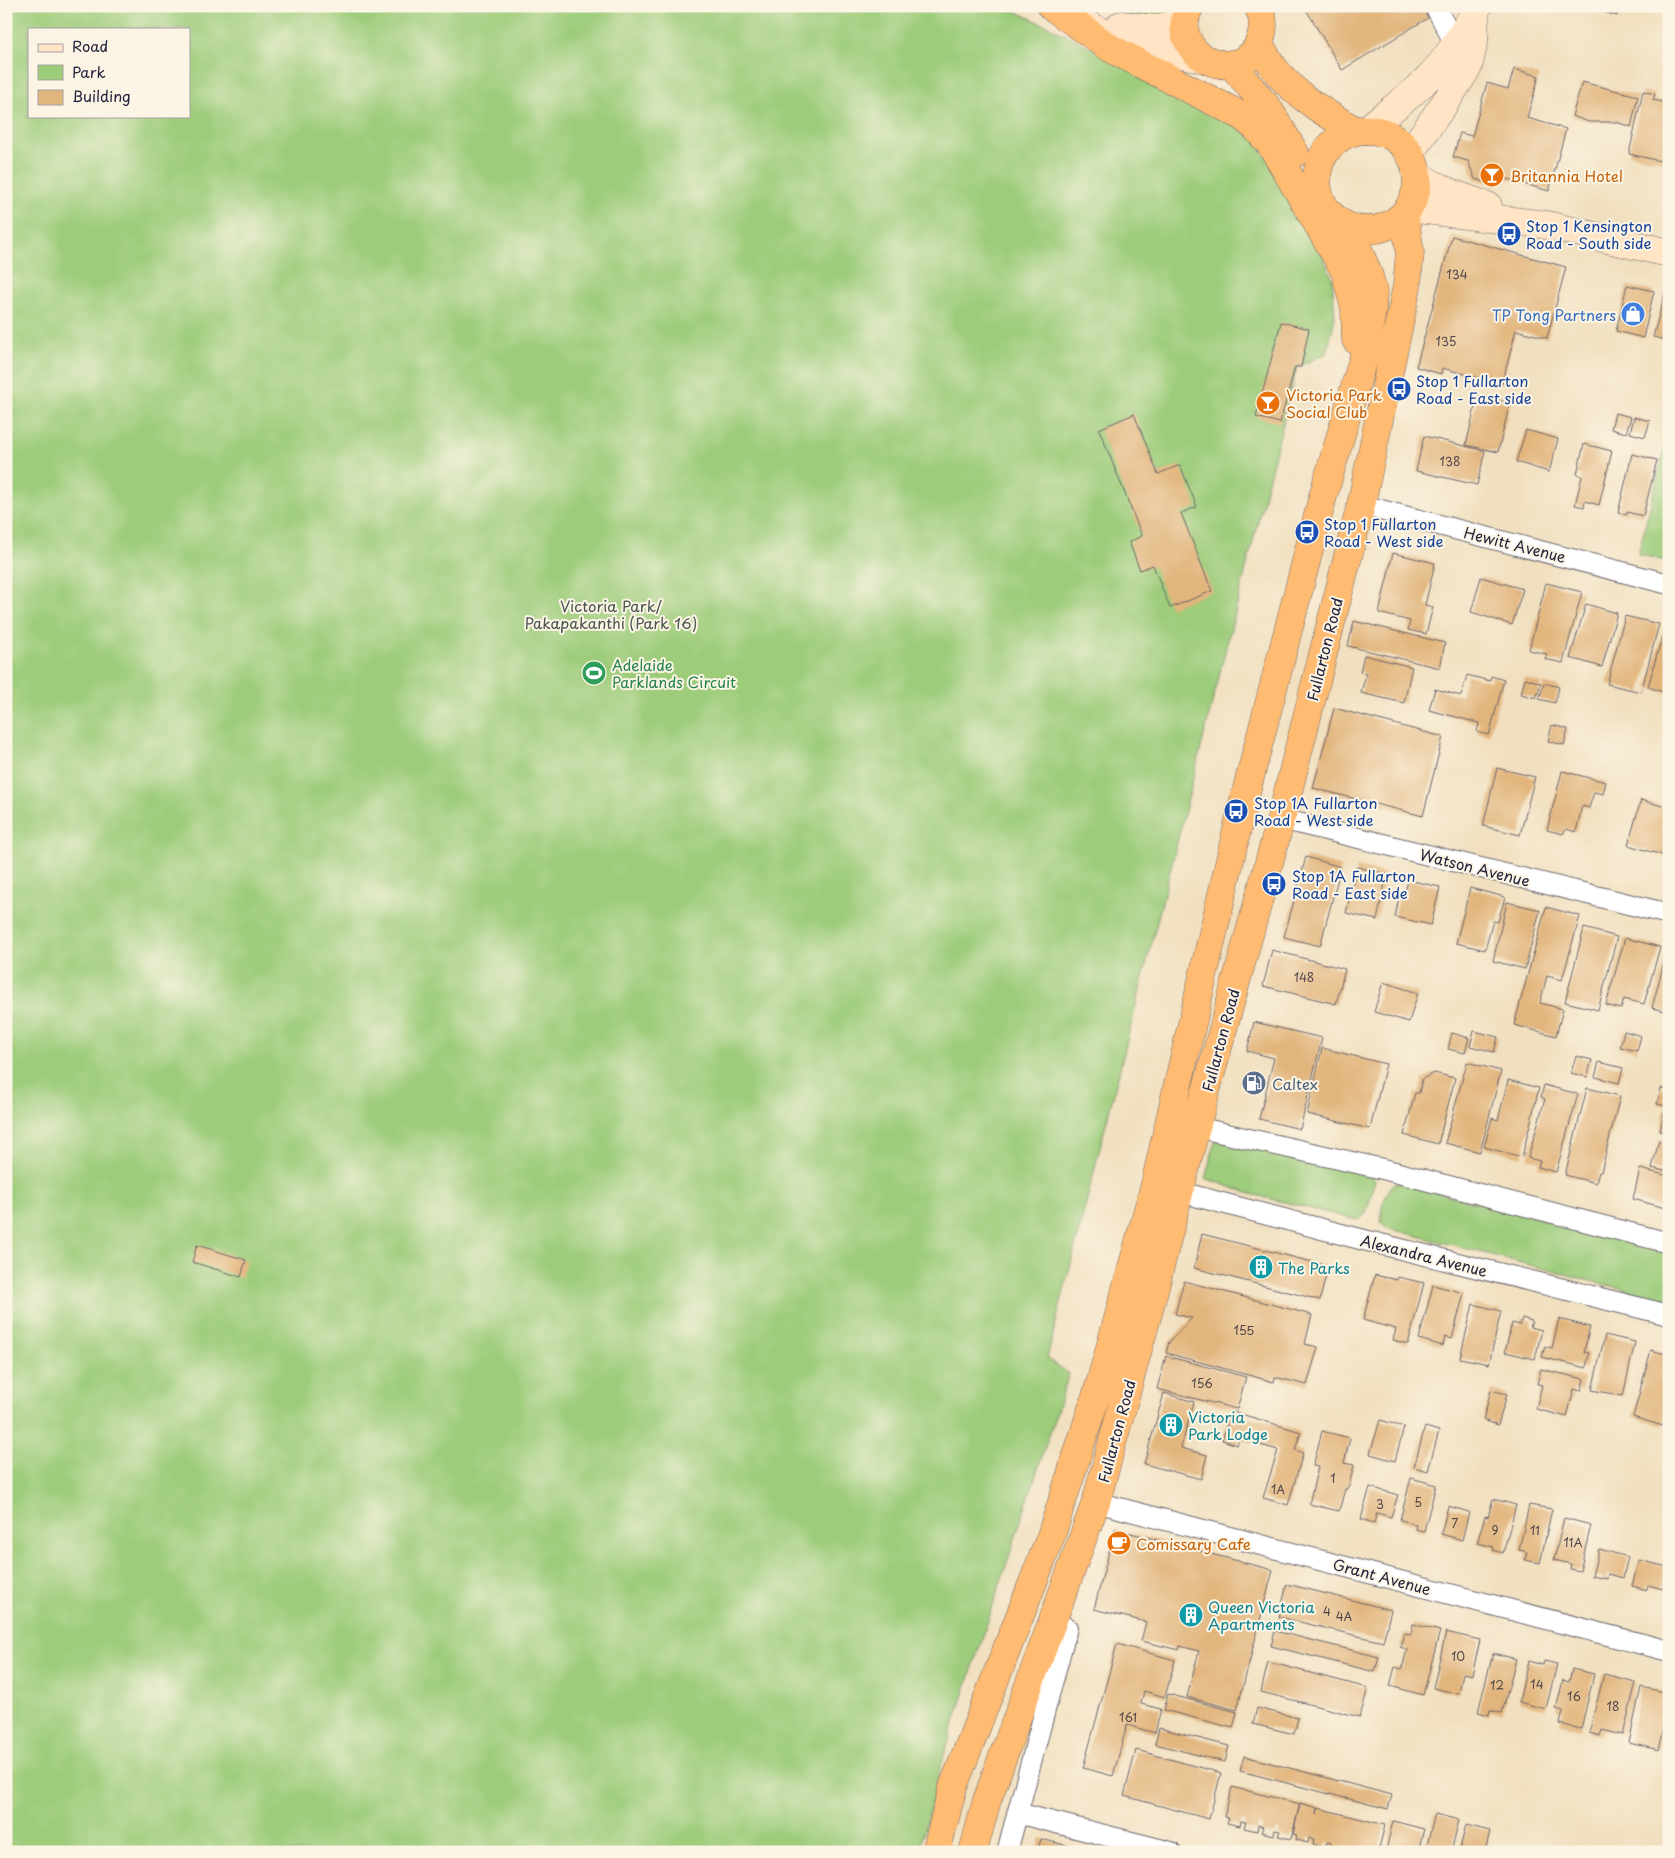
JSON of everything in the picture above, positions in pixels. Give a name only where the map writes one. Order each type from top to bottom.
[{"type":"highway","points":[[1052,6],[1110,48],[1240,115],[1254,126],[1271,145],[1345,272],[1355,308],[1356,340],[1348,411]]},
{"type":"highway","points":[[1187,14],[1186,36],[1192,48],[1201,58],[1215,64],[1231,64],[1242,61],[1252,54],[1258,44],[1263,21],[1258,6]]},
{"type":"highway","points":[[1258,44],[1279,74],[1301,94],[1328,115],[1362,131]]},
{"type":"highway","points":[[1231,64],[1268,108],[1323,205],[1339,222],[1349,227],[1369,230],[1388,226],[1406,211],[1416,192],[1413,164],[1395,139],[1376,131],[1362,131],[1346,135],[1336,141],[1324,154],[1316,182],[1318,194]]},
{"type":"highway","name":"Fullarton Road","points":[[973,1852],[987,1800],[1096,1502],[1196,1127],[1281,819],[1361,505],[1380,418],[1409,271],[1410,251],[1406,211]]},
{"type":"highway","name":"Fullarton Road","points":[[936,1852],[953,1787],[1065,1496],[1100,1384],[1155,1184],[1242,808],[1323,496],[1366,349],[1373,292],[1369,276],[1349,227]]},
{"type":"highway","points":[[1323,496],[1361,505]]},
{"type":"highway","points":[[1242,808],[1281,819]]},
{"type":"highway","points":[[1168,1129],[1196,1127]]},
{"type":"highway","points":[[1065,1496],[1096,1502]]},
{"type":"main road","points":[[1052,6],[1104,34],[1165,51],[1201,58]]},
{"type":"main road","points":[[1062,6],[1127,27],[1155,29],[1187,14]]},
{"type":"main road","points":[[1362,131],[1425,81],[1455,44],[1476,9]]},
{"type":"main road","points":[[1476,9],[1474,41],[1468,67],[1449,97],[1413,164],[1446,192],[1546,225],[1669,253]]},
{"type":"main road","points":[[1406,211],[1546,225]]},
{"type":"street","points":[[1435,6],[1455,44]]},
{"type":"street","name":"Hewitt Avenue","points":[[1361,505],[1669,584]]},
{"type":"street","name":"Watson Avenue","points":[[1281,819],[1669,914]]},
{"type":"street","points":[[1196,1127],[1383,1168],[1669,1243]]},
{"type":"street","name":"Alexandra Avenue","points":[[1180,1192],[1364,1240],[1669,1315]]},
{"type":"street","name":"Grant Avenue","points":[[1096,1502],[1669,1651]]},
{"type":"street","points":[[1007,1852],[1068,1628]]},
{"type":"street","points":[[1017,1813],[1171,1852]]},
{"type":"green space","name":"Victoria Park/ Pakapakanthi (Park 16)","points":[[6,6],[1004,6],[1154,79],[1250,131],[1319,247],[1332,277],[1335,317],[1327,353],[1297,367],[1047,1358],[1069,1374],[943,1758],[919,1852],[6,1852]]},
{"type":"green space","points":[[1106,6],[1168,6],[1163,17],[1134,18]]},
{"type":"green space","points":[[1669,432],[1669,562],[1638,554]]},
{"type":"green space","points":[[1216,1139],[1371,1174],[1374,1182],[1367,1210],[1357,1220],[1251,1194],[1205,1178]]},
{"type":"green space","points":[[1395,1182],[1669,1251],[1669,1301],[1387,1228],[1381,1222],[1382,1212],[1386,1195]]},
{"type":"building","points":[[1304,6],[1421,6],[1428,18],[1342,70]]},
{"type":"building","points":[[1583,6],[1619,6],[1617,16]]},
{"type":"building","points":[[1514,69],[1539,76],[1527,118],[1566,129],[1549,191],[1500,177],[1498,186],[1475,179],[1468,161],[1453,157],[1460,133],[1472,136],[1487,83],[1508,89]]},
{"type":"building","points":[[1582,82],[1638,96],[1631,127],[1616,122],[1589,122],[1572,116]]},
{"type":"building","points":[[1643,91],[1655,94],[1653,100],[1669,103],[1669,163],[1629,154]]},
{"type":"building","points":[[1452,236],[1566,267],[1547,338],[1516,330],[1502,384],[1442,368],[1441,374],[1416,367]]},
{"type":"building","points":[[1669,278],[1669,341],[1653,337]]},
{"type":"building","points":[[1627,285],[1654,291],[1643,338],[1616,331]]},
{"type":"building","points":[[1281,322],[1309,329],[1301,367],[1295,367],[1280,423],[1256,417]]},
{"type":"building","points":[[1478,395],[1510,403],[1498,452],[1466,445]]},
{"type":"building","points":[[1615,413],[1631,417],[1626,433],[1611,429]]},
{"type":"building","points":[[1134,414],[1158,474],[1180,465],[1197,507],[1181,513],[1212,591],[1170,608],[1153,565],[1140,570],[1129,542],[1142,536],[1099,429]]},
{"type":"building","points":[[1634,417],[1650,421],[1645,437],[1630,433]]},
{"type":"building","points":[[1526,430],[1558,439],[1549,472],[1516,462]]},
{"type":"building","points":[[1424,436],[1485,451],[1477,485],[1416,471]]},
{"type":"building","points":[[1584,444],[1612,451],[1599,505],[1585,501],[1584,507],[1575,505],[1582,476],[1577,474]]},
{"type":"building","points":[[1632,454],[1657,460],[1643,516],[1627,512],[1627,515],[1618,513]]},
{"type":"building","points":[[1393,553],[1435,563],[1425,605],[1433,607],[1426,634],[1408,630],[1410,621],[1379,613]]},
{"type":"building","points":[[1481,577],[1523,589],[1512,625],[1471,612]]},
{"type":"building","points":[[1546,583],[1582,592],[1563,663],[1545,659],[1547,654],[1529,650]]},
{"type":"building","points":[[1586,604],[1617,613],[1602,667],[1570,658]]},
{"type":"building","points":[[1625,616],[1659,624],[1641,692],[1607,684]]},
{"type":"building","points":[[1354,621],[1445,643],[1440,668],[1348,646]]},
{"type":"building","points":[[1664,629],[1669,631],[1669,683],[1666,693],[1648,687]]},
{"type":"building","points":[[1364,655],[1412,667],[1404,703],[1361,693],[1366,674],[1360,672]]},
{"type":"building","points":[[1467,675],[1490,681],[1491,676],[1504,680],[1489,735],[1477,732],[1479,723],[1429,710],[1435,689],[1461,696]]},
{"type":"building","points":[[1525,678],[1541,683],[1536,698],[1521,694]]},
{"type":"building","points":[[1544,683],[1559,687],[1555,703],[1539,699]]},
{"type":"building","points":[[1334,708],[1443,737],[1423,816],[1313,788]]},
{"type":"building","points":[[1552,725],[1568,729],[1564,745],[1548,741]]},
{"type":"building","points":[[1497,768],[1535,777],[1520,835],[1483,826]]},
{"type":"building","points":[[1562,771],[1606,782],[1603,794],[1594,792],[1589,808],[1582,806],[1576,832],[1566,829],[1563,834],[1547,830]]},
{"type":"building","points":[[1641,800],[1669,808],[1669,857],[1628,845]]},
{"type":"building","points":[[1306,857],[1341,867],[1320,946],[1284,937]]},
{"type":"building","points":[[1357,867],[1387,874],[1377,920],[1346,913]]},
{"type":"building","points":[[1408,880],[1440,887],[1431,925],[1395,917],[1399,897],[1404,897]]},
{"type":"building","points":[[1470,888],[1505,897],[1498,922],[1493,921],[1485,950],[1456,943]]},
{"type":"building","points":[[1507,902],[1540,910],[1525,969],[1493,961]]},
{"type":"building","points":[[1546,907],[1580,916],[1562,980],[1547,976],[1540,1003],[1563,1009],[1556,1036],[1514,1025]]},
{"type":"building","points":[[1584,928],[1617,937],[1598,1010],[1565,1002]]},
{"type":"building","points":[[1625,938],[1660,947],[1644,1004],[1624,999],[1621,1009],[1606,1005]]},
{"type":"building","points":[[1272,950],[1345,969],[1336,1004],[1263,986]]},
{"type":"building","points":[[1667,951],[1669,952],[1669,1012],[1652,1008]]},
{"type":"building","points":[[1383,982],[1418,993],[1409,1022],[1374,1012]]},
{"type":"building","points":[[1254,1022],[1322,1038],[1300,1129],[1259,1119],[1274,1058],[1247,1051]]},
{"type":"building","points":[[1474,1031],[1498,1037],[1494,1052],[1470,1046]]},
{"type":"building","points":[[1624,1031],[1641,1036],[1637,1051],[1620,1047]]},
{"type":"building","points":[[1452,1033],[1469,1038],[1465,1053],[1448,1049]]},
{"type":"building","points":[[1322,1048],[1386,1064],[1370,1129],[1307,1114]]},
{"type":"building","points":[[1576,1056],[1592,1060],[1587,1077],[1571,1073]]},
{"type":"building","points":[[1467,1062],[1501,1071],[1480,1152],[1445,1143]]},
{"type":"building","points":[[1599,1062],[1623,1068],[1619,1083],[1595,1077]]},
{"type":"building","points":[[1434,1073],[1455,1078],[1438,1144],[1404,1135],[1415,1093],[1419,1093],[1422,1079]]},
{"type":"building","points":[[1508,1080],[1539,1088],[1522,1157],[1484,1147],[1492,1118],[1498,1120]]},
{"type":"building","points":[[1669,1082],[1669,1107],[1657,1104],[1661,1088],[1666,1089]]},
{"type":"building","points":[[1544,1085],[1578,1094],[1556,1172],[1538,1167],[1540,1161],[1528,1158],[1545,1099],[1541,1097]]},
{"type":"building","points":[[1587,1088],[1620,1096],[1601,1172],[1599,1172],[1596,1183],[1565,1175]]},
{"type":"building","points":[[1665,1109],[1669,1110],[1669,1133],[1660,1131]]},
{"type":"building","points":[[1659,1140],[1669,1142],[1669,1172],[1652,1168]]},
{"type":"building","points":[[1640,1169],[1669,1176],[1669,1209],[1633,1199]]},
{"type":"building","name":"The Parks","points":[[1202,1234],[1328,1266],[1320,1300],[1194,1268]]},
{"type":"building","points":[[197,1245],[246,1260],[241,1277],[192,1262]]},
{"type":"building","points":[[1375,1275],[1397,1280],[1398,1277],[1424,1283],[1408,1344],[1393,1340],[1396,1329],[1363,1320]]},
{"type":"building","points":[[1184,1281],[1312,1315],[1305,1344],[1318,1347],[1307,1385],[1275,1377],[1274,1382],[1166,1353],[1169,1342],[1192,1318],[1175,1314]]},
{"type":"building","points":[[1433,1285],[1464,1293],[1452,1339],[1445,1337],[1443,1346],[1419,1339]]},
{"type":"building","points":[[1473,1304],[1501,1311],[1489,1364],[1460,1358]]},
{"type":"building","points":[[1522,1318],[1532,1321],[1530,1327],[1542,1330],[1535,1359],[1505,1352],[1512,1323],[1520,1325]]},
{"type":"building","points":[[1559,1319],[1590,1327],[1584,1352],[1589,1353],[1586,1368],[1542,1357],[1545,1346],[1552,1348]]},
{"type":"building","points":[[1605,1335],[1635,1342],[1623,1396],[1592,1390]]},
{"type":"building","points":[[1651,1350],[1669,1355],[1669,1406],[1663,1426],[1633,1417]]},
{"type":"building","points":[[1166,1356],[1246,1377],[1237,1409],[1157,1389]]},
{"type":"building","points":[[1541,1369],[1584,1379],[1581,1391],[1574,1389],[1567,1417],[1536,1409],[1542,1385],[1537,1384]]},
{"type":"building","points":[[1491,1390],[1507,1394],[1498,1425],[1483,1420]]},
{"type":"building","name":"Victoria Park Lodge","points":[[1164,1393],[1194,1402],[1181,1448],[1207,1455],[1201,1479],[1144,1464]]},
{"type":"building","points":[[1231,1411],[1301,1432],[1295,1450],[1303,1453],[1288,1505],[1263,1498],[1278,1450],[1239,1439],[1237,1445],[1222,1440]]},
{"type":"building","points":[[1380,1420],[1404,1427],[1395,1461],[1370,1454]]},
{"type":"building","points":[[1425,1427],[1439,1431],[1428,1471],[1414,1467]]},
{"type":"building","points":[[1322,1431],[1350,1438],[1344,1463],[1354,1465],[1348,1489],[1345,1489],[1339,1511],[1309,1504],[1318,1467],[1313,1466]]},
{"type":"building","points":[[1411,1478],[1436,1485],[1424,1531],[1415,1529],[1416,1524],[1400,1520]]},
{"type":"building","points":[[1370,1487],[1398,1495],[1391,1517],[1377,1513],[1374,1523],[1361,1519]]},
{"type":"building","points":[[1493,1499],[1516,1505],[1503,1553],[1493,1550],[1494,1547],[1477,1543],[1485,1516],[1488,1517]]},
{"type":"building","points":[[1529,1505],[1552,1509],[1540,1563],[1525,1560],[1527,1552],[1519,1550]]},
{"type":"building","points":[[1448,1506],[1469,1512],[1462,1540],[1441,1534]]},
{"type":"building","points":[[1564,1518],[1591,1525],[1580,1571],[1570,1569],[1571,1564],[1554,1560]]},
{"type":"building","name":"Queen Victoria Apartments","points":[[1115,1529],[1273,1570],[1237,1710],[1187,1697],[1199,1651],[1180,1646],[1179,1650],[1141,1641],[1146,1622],[1094,1609]]},
{"type":"building","points":[[1599,1549],[1628,1557],[1623,1578],[1608,1574],[1607,1579],[1592,1576]]},
{"type":"building","points":[[1639,1560],[1668,1567],[1663,1589],[1648,1585],[1647,1590],[1632,1586]]},
{"type":"building","points":[[1287,1584],[1391,1610],[1383,1642],[1279,1617]]},
{"type":"building","points":[[1413,1624],[1440,1631],[1423,1695],[1390,1686],[1395,1667],[1402,1669],[1407,1649],[1400,1647],[1404,1633],[1411,1634]]},
{"type":"building","points":[[1275,1631],[1379,1657],[1375,1672],[1271,1646]]},
{"type":"building","points":[[1446,1632],[1480,1640],[1472,1675],[1463,1673],[1459,1694],[1433,1688]]},
{"type":"building","points":[[1117,1644],[1175,1660],[1165,1697],[1144,1691],[1141,1704],[1161,1709],[1155,1733],[1127,1725],[1113,1776],[1083,1768]]},
{"type":"building","points":[[1493,1653],[1516,1659],[1502,1713],[1490,1710],[1489,1715],[1478,1712]]},
{"type":"building","points":[[1528,1661],[1543,1665],[1544,1661],[1557,1664],[1546,1709],[1519,1702]]},
{"type":"building","points":[[1268,1662],[1368,1688],[1360,1717],[1261,1692]]},
{"type":"building","points":[[1572,1669],[1594,1674],[1581,1729],[1560,1724],[1563,1711],[1556,1709],[1563,1680],[1569,1682]]},
{"type":"building","points":[[1604,1674],[1636,1682],[1623,1735],[1602,1730],[1600,1736],[1589,1733]]},
{"type":"building","points":[[1641,1687],[1669,1693],[1669,1707],[1659,1750],[1629,1743]]},
{"type":"building","points":[[1168,1694],[1237,1712],[1233,1728],[1164,1710]]},
{"type":"building","points":[[1257,1708],[1298,1718],[1294,1734],[1253,1724]]},
{"type":"building","points":[[1159,1728],[1229,1746],[1225,1762],[1155,1744]]},
{"type":"building","points":[[1136,1750],[1221,1773],[1209,1819],[1124,1796]]},
{"type":"building","points":[[1244,1756],[1392,1795],[1388,1809],[1240,1771]]},
{"type":"building","points":[[1232,1787],[1300,1804],[1291,1839],[1278,1836],[1280,1831],[1275,1830],[1274,1835],[1261,1832],[1263,1827],[1258,1825],[1257,1831],[1244,1828],[1246,1822],[1241,1821],[1240,1826],[1227,1823],[1229,1818],[1224,1817]]},
{"type":"building","points":[[1300,1803],[1317,1808],[1316,1814],[1318,1808],[1385,1825],[1378,1852],[1347,1852],[1348,1848],[1344,1846],[1342,1852],[1330,1849],[1331,1843],[1327,1842],[1325,1848],[1313,1844],[1314,1839],[1309,1838],[1308,1843],[1296,1840],[1297,1835],[1293,1834]]},
{"type":"building","points":[[1435,1814],[1459,1820],[1451,1852],[1425,1852]]},
{"type":"building","points":[[1393,1821],[1424,1829],[1418,1852],[1393,1852],[1386,1850]]},
{"type":"building","points":[[1466,1825],[1490,1831],[1485,1852],[1459,1852]]},
{"type":"building","points":[[1041,1839],[1089,1851],[1089,1852],[1037,1852]]},
{"type":"place","name":"Britannia Hotel","points":[[1492,175]]},
{"type":"place","name":"Stop 1 Kensington Road - South side","points":[[1509,234]]},
{"type":"place","name":"TP Tong Partners","points":[[1633,314]]},
{"type":"place","name":"Stop 1 Fullarton Road - East side","points":[[1399,389]]},
{"type":"place","name":"Victoria Park Social Club","points":[[1268,403]]},
{"type":"place","name":"Stop 1 Fullarton Road - West side","points":[[1307,532]]},
{"type":"place","name":"Adelaide Parklands Circuit","points":[[594,673]]},
{"type":"place","name":"Stop 1A Fullarton Road - West side","points":[[1236,811]]},
{"type":"place","name":"Stop 1A Fullarton Road - East side","points":[[1274,884]]},
{"type":"place","name":"Caltex","points":[[1254,1083]]},
{"type":"place","name":"The Parks","points":[[1261,1267]]},
{"type":"place","name":"Victoria Park Lodge","points":[[1171,1425]]},
{"type":"place","name":"Comissary Cafe","points":[[1119,1543]]},
{"type":"place","name":"Queen Victoria Apartments","points":[[1191,1615]]}]
